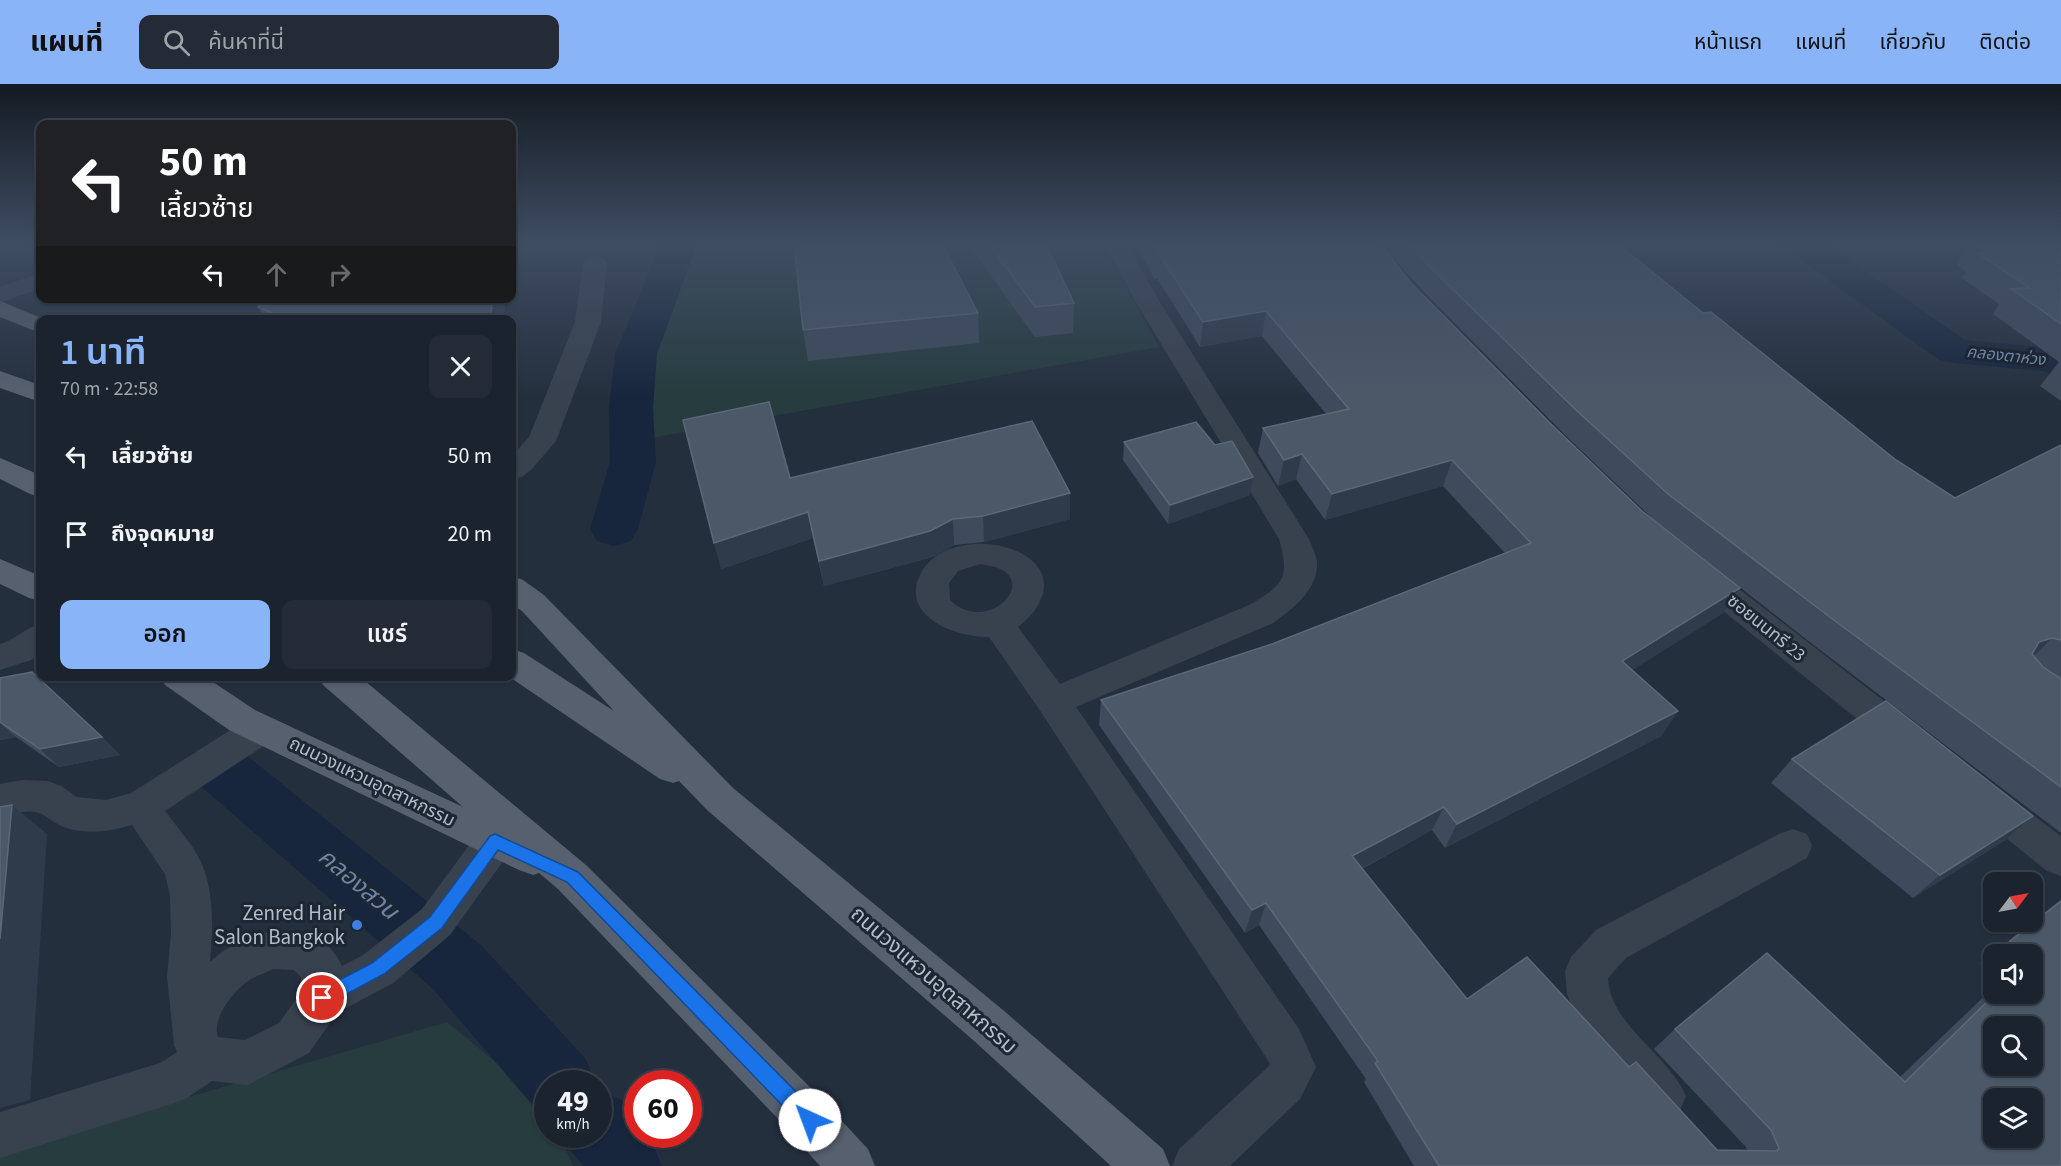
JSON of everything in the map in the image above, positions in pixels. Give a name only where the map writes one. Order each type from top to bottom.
[{"type":"main road","points":[[0,308],[36,324]]},
{"type":"main road","points":[[0,379],[36,392]]},
{"type":"main road","points":[[0,466],[36,485]]},
{"type":"main road","points":[[0,570],[36,588]]},
{"type":"main road","name":"ถนนวงแหวนอุตสาหกรรม","points":[[516,591],[533,603],[720,799],[988,1025],[1146,1166]]},
{"type":"main road","name":"ถนนวงแหวนอุตสาหกรรม","points":[[516,665],[720,799]]},
{"type":"main road","name":"ถนนวงแหวนอุตสาหกรรม","points":[[184,681],[242,720],[572,877]]},
{"type":"main road","name":"ถนนวงแหวนอุตสาหกรรม","points":[[341,681],[572,877],[796,1105],[851,1166]]},
{"type":"street","points":[[516,463],[542,441],[588,322],[591,294]]},
{"type":"street","points":[[1053,702],[1261,614],[1285,598],[1297,579],[1301,564],[1294,539],[1143,294]]},
{"type":"street","name":"ซอยนนทรี 23","points":[[1678,557],[1929,756]]},
{"type":"street","points":[[997,623],[1053,702],[1283,1044],[1294,1066],[1284,1083],[1196,1166]]},
{"type":"street","points":[[0,657],[19,651],[36,639]]},
{"type":"street","points":[[0,800],[22,796],[48,797],[69,813],[106,816],[141,807],[261,729]]},
{"type":"street","points":[[1958,778],[2061,859]]},
{"type":"street","points":[[141,807],[184,868],[190,896],[192,934],[188,976],[200,1043]]},
{"type":"street","points":[[200,1043],[248,1063],[294,1038],[322,998],[378,969],[423,933],[495,841]]},
{"type":"street","points":[[1689,1124],[1636,1066],[1599,1018],[1587,993],[1586,971],[1611,944],[1793,846]]},
{"type":"street","points":[[0,1135],[171,1082],[200,1043],[206,995],[235,966],[271,950],[303,951],[322,969],[322,998]]},
{"type":"green space","points":[[669,294],[1130,294],[1159,347],[645,439],[644,364]]},
{"type":"green space","points":[[447,1022],[534,1094],[534,1148],[565,1148],[573,1166],[0,1166],[0,1152]]},
{"type":"building","points":[[799,294],[968,294],[978,313],[803,330]]},
{"type":"building","points":[[1026,294],[1070,294],[1074,303],[1035,307]]},
{"type":"building","points":[[1185,294],[1422,294],[1552,425],[1642,511],[1740,588],[1622,661],[1678,711],[1457,824],[1444,807],[1352,856],[1467,999],[1527,957],[1629,1067],[1636,1062],[1717,1150],[1777,1151],[1779,1148],[1771,1130],[1675,1029],[1767,953],[1905,1082],[1985,1004],[2043,1004],[2043,944],[2013,944],[2010,941],[2021,932],[2043,932],[2043,915],[2061,901],[2061,1166],[1439,1166],[1375,1063],[1378,1061],[1266,903],[1252,910],[1101,700],[1272,644],[1531,543],[1452,460],[1332,494],[1302,454],[1284,460],[1263,428],[1349,409],[1266,311],[1203,322]]},
{"type":"building","points":[[1458,294],[1680,294],[1703,313],[1711,312],[1896,460],[1955,498],[2061,445],[2061,640],[2052,638],[2039,642],[2032,654],[2043,667],[2061,679],[2061,787],[1831,618],[1668,494],[1576,410]]},
{"type":"building","points":[[2019,294],[2061,294],[2061,324]]},
{"type":"building","points":[[261,303],[492,303],[491,315],[276,315],[258,307]]},
{"type":"building","points":[[769,402],[790,478],[1032,421],[1070,493],[983,516],[953,519],[930,531],[819,561],[808,512],[714,543],[683,420]]},
{"type":"building","points":[[1196,422],[1215,445],[1232,441],[1253,477],[1170,505],[1124,442]]},
{"type":"building","points":[[32,672],[36,676],[36,681],[42,681],[102,737],[40,749],[0,722],[0,678]]},
{"type":"building","points":[[1886,701],[2033,816],[1940,875],[1792,759]]},
{"type":"building","points":[[12,805],[0,939],[0,807]]},
{"type":"waterway","points":[[614,529],[633,462],[631,408],[636,354],[659,294]]},
{"type":"waterway","name":"คลองตาห่วง","points":[[1874,294],[1954,351],[2054,360],[2061,365]]},
{"type":"waterway","name":"คลองสวน","points":[[224,771],[457,967],[548,1070]]},
{"type":"waterway","name":"คลองสวน","points":[[612,1145],[625,1166]]},
{"type":"place","name":"Zenred Hair Salon Bangkok","points":[[357,925]]},
{"type":"route","points":[[322,998],[378,969],[436,922],[495,841],[572,877],[810,1120]]}]
